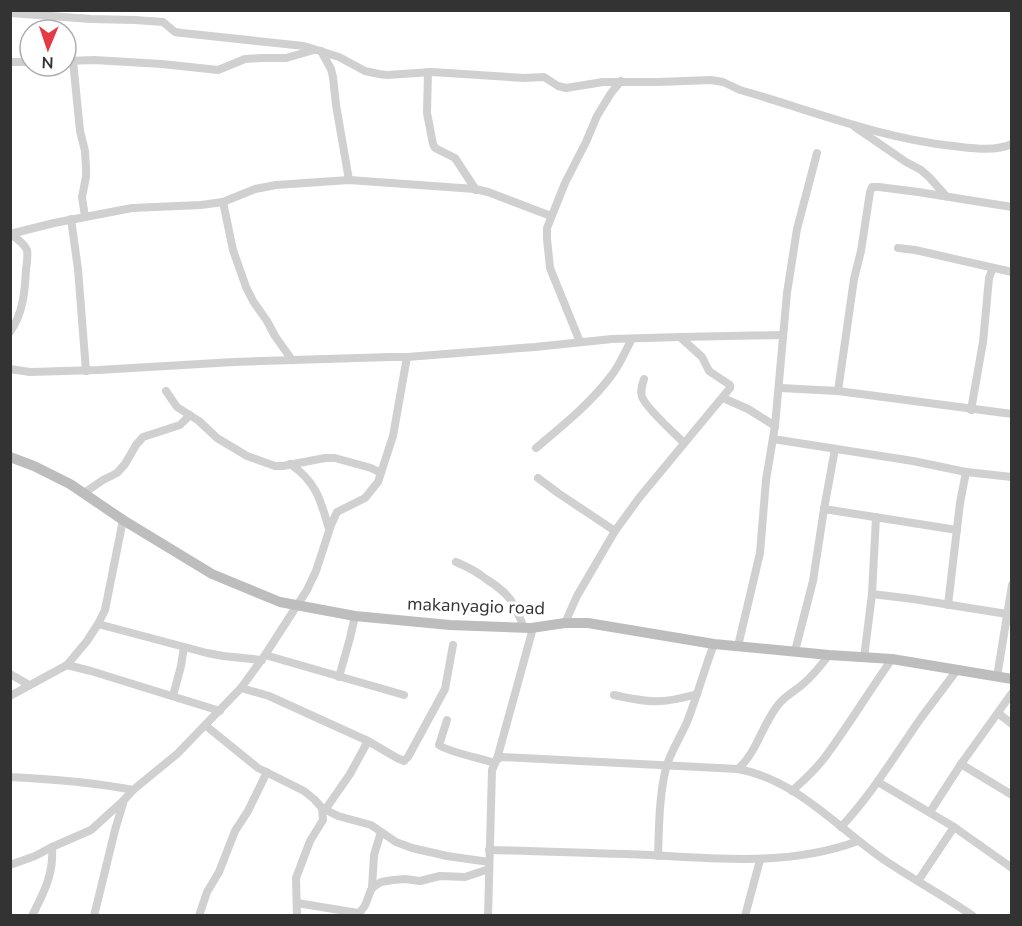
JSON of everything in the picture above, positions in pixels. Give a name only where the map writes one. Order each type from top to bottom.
[{"type":"street","points":[[10,13],[163,22],[175,32],[304,46],[339,57],[365,71],[379,75],[428,72],[524,78],[544,77],[566,88],[621,81],[711,80],[850,124],[930,144],[969,148],[990,148],[1011,144]]},
{"type":"street","points":[[78,61],[162,64],[218,70],[245,59],[286,58],[318,50]]},
{"type":"street","points":[[318,50],[331,69],[333,77],[349,180]]},
{"type":"street","points":[[428,72],[428,112],[433,144],[435,148],[455,158],[476,190]]},
{"type":"street","points":[[72,78],[85,159],[86,177],[82,197],[85,217]]},
{"type":"street","points":[[580,342],[550,268],[547,228],[565,183],[597,116],[621,81]]},
{"type":"street","points":[[850,124],[921,170],[946,196]]},
{"type":"street","points":[[738,646],[760,553],[766,480],[780,388],[787,293],[797,229],[817,153]]},
{"type":"street","points":[[11,234],[72,219],[132,208],[201,205],[222,202],[255,189],[276,185],[349,180],[488,192],[551,216]]},
{"type":"street","points":[[837,391],[854,279],[872,188],[946,196],[1011,207]]},
{"type":"street","points":[[222,202],[233,250],[246,287],[253,302],[292,360]]},
{"type":"street","points":[[72,219],[86,370]]},
{"type":"street","points":[[10,332],[19,316],[25,288],[27,256],[23,244],[11,234]]},
{"type":"street","points":[[898,248],[1011,272]]},
{"type":"street","points":[[972,410],[983,342],[989,278],[993,268]]},
{"type":"street","points":[[10,369],[30,372],[407,357],[580,342],[783,335]]},
{"type":"street","points":[[566,623],[589,574],[615,531],[639,498],[730,388],[730,385],[709,372],[702,357],[680,337]]},
{"type":"street","points":[[536,448],[582,408],[610,377],[632,339]]},
{"type":"street","points":[[10,865],[91,830],[133,790],[177,754],[241,688],[264,657],[316,571],[329,529],[337,512],[365,498],[378,482],[393,436],[407,357]]},
{"type":"street","points":[[644,379],[641,389],[642,398],[684,443]]},
{"type":"street","points":[[780,388],[837,391],[1011,414]]},
{"type":"street","points":[[166,391],[177,407],[199,421],[217,438],[248,456],[275,466],[334,458],[381,473]]},
{"type":"street","points":[[723,398],[748,409],[775,426]]},
{"type":"street","points":[[84,493],[117,473],[126,464],[143,437],[175,427],[190,415]]},
{"type":"street","points":[[773,439],[913,461],[966,472],[1011,477]]},
{"type":"street","points":[[795,651],[813,581],[835,449]]},
{"type":"street","name":"makanyagio road","points":[[10,457],[70,483],[123,520],[212,574],[280,602],[355,616],[450,625],[529,628],[566,623],[588,623],[714,644],[892,659],[1011,680]]},
{"type":"street","points":[[290,464],[308,478],[323,505],[329,529]]},
{"type":"street","points":[[948,605],[966,472]]},
{"type":"street","points":[[538,478],[615,531]]},
{"type":"street","points":[[824,508],[957,530]]},
{"type":"street","points":[[864,658],[872,594],[876,517]]},
{"type":"street","points":[[10,696],[67,665],[98,624],[105,610],[123,520]]},
{"type":"street","points":[[456,562],[470,567],[503,589],[529,628],[492,770],[488,915]]},
{"type":"street","points":[[997,677],[1011,585]]},
{"type":"street","points":[[872,594],[1008,614]]},
{"type":"street","points":[[339,677],[355,616]]},
{"type":"street","points":[[98,624],[223,656],[264,657],[404,695]]},
{"type":"street","points":[[658,856],[666,766],[687,722],[714,644]]},
{"type":"street","points":[[241,688],[269,696],[405,760],[445,689],[453,645]]},
{"type":"street","points":[[173,696],[182,666],[184,647]]},
{"type":"street","points":[[738,769],[749,756],[778,705],[813,675],[829,655]]},
{"type":"street","points":[[792,791],[813,772],[828,754],[892,659]]},
{"type":"street","points":[[67,665],[220,711]]},
{"type":"street","points":[[841,826],[861,805],[957,670]]},
{"type":"street","points":[[10,674],[29,685]]},
{"type":"street","points":[[930,813],[1011,693]]},
{"type":"street","points":[[614,695],[645,702],[666,702],[697,694]]},
{"type":"street","points":[[998,713],[1011,724]]},
{"type":"street","points":[[447,720],[440,738],[440,747],[496,761],[513,758],[738,769],[759,774],[816,806],[858,841],[918,882],[973,915]]},
{"type":"street","points":[[205,725],[248,761],[304,791],[323,809],[338,816],[363,822],[396,842],[412,848],[489,866]]},
{"type":"street","points":[[297,915],[296,878],[310,841],[323,820],[323,809],[350,774],[368,741]]},
{"type":"street","points":[[961,764],[1011,795]]},
{"type":"street","points":[[199,915],[207,892],[219,872],[236,831],[267,772]]},
{"type":"street","points":[[10,777],[78,781],[133,790]]},
{"type":"street","points":[[878,782],[954,827],[1011,865]]},
{"type":"street","points":[[94,915],[124,800]]},
{"type":"street","points":[[918,882],[954,827]]},
{"type":"street","points":[[297,903],[358,913],[363,910],[372,888],[374,855],[381,832]]},
{"type":"street","points":[[489,850],[760,860],[825,852],[858,841]]},
{"type":"street","points":[[32,915],[51,871],[52,847]]},
{"type":"street","points":[[745,915],[760,860]]},
{"type":"street","points":[[372,888],[381,882],[393,880],[420,881],[440,876],[465,877],[489,866]]}]
